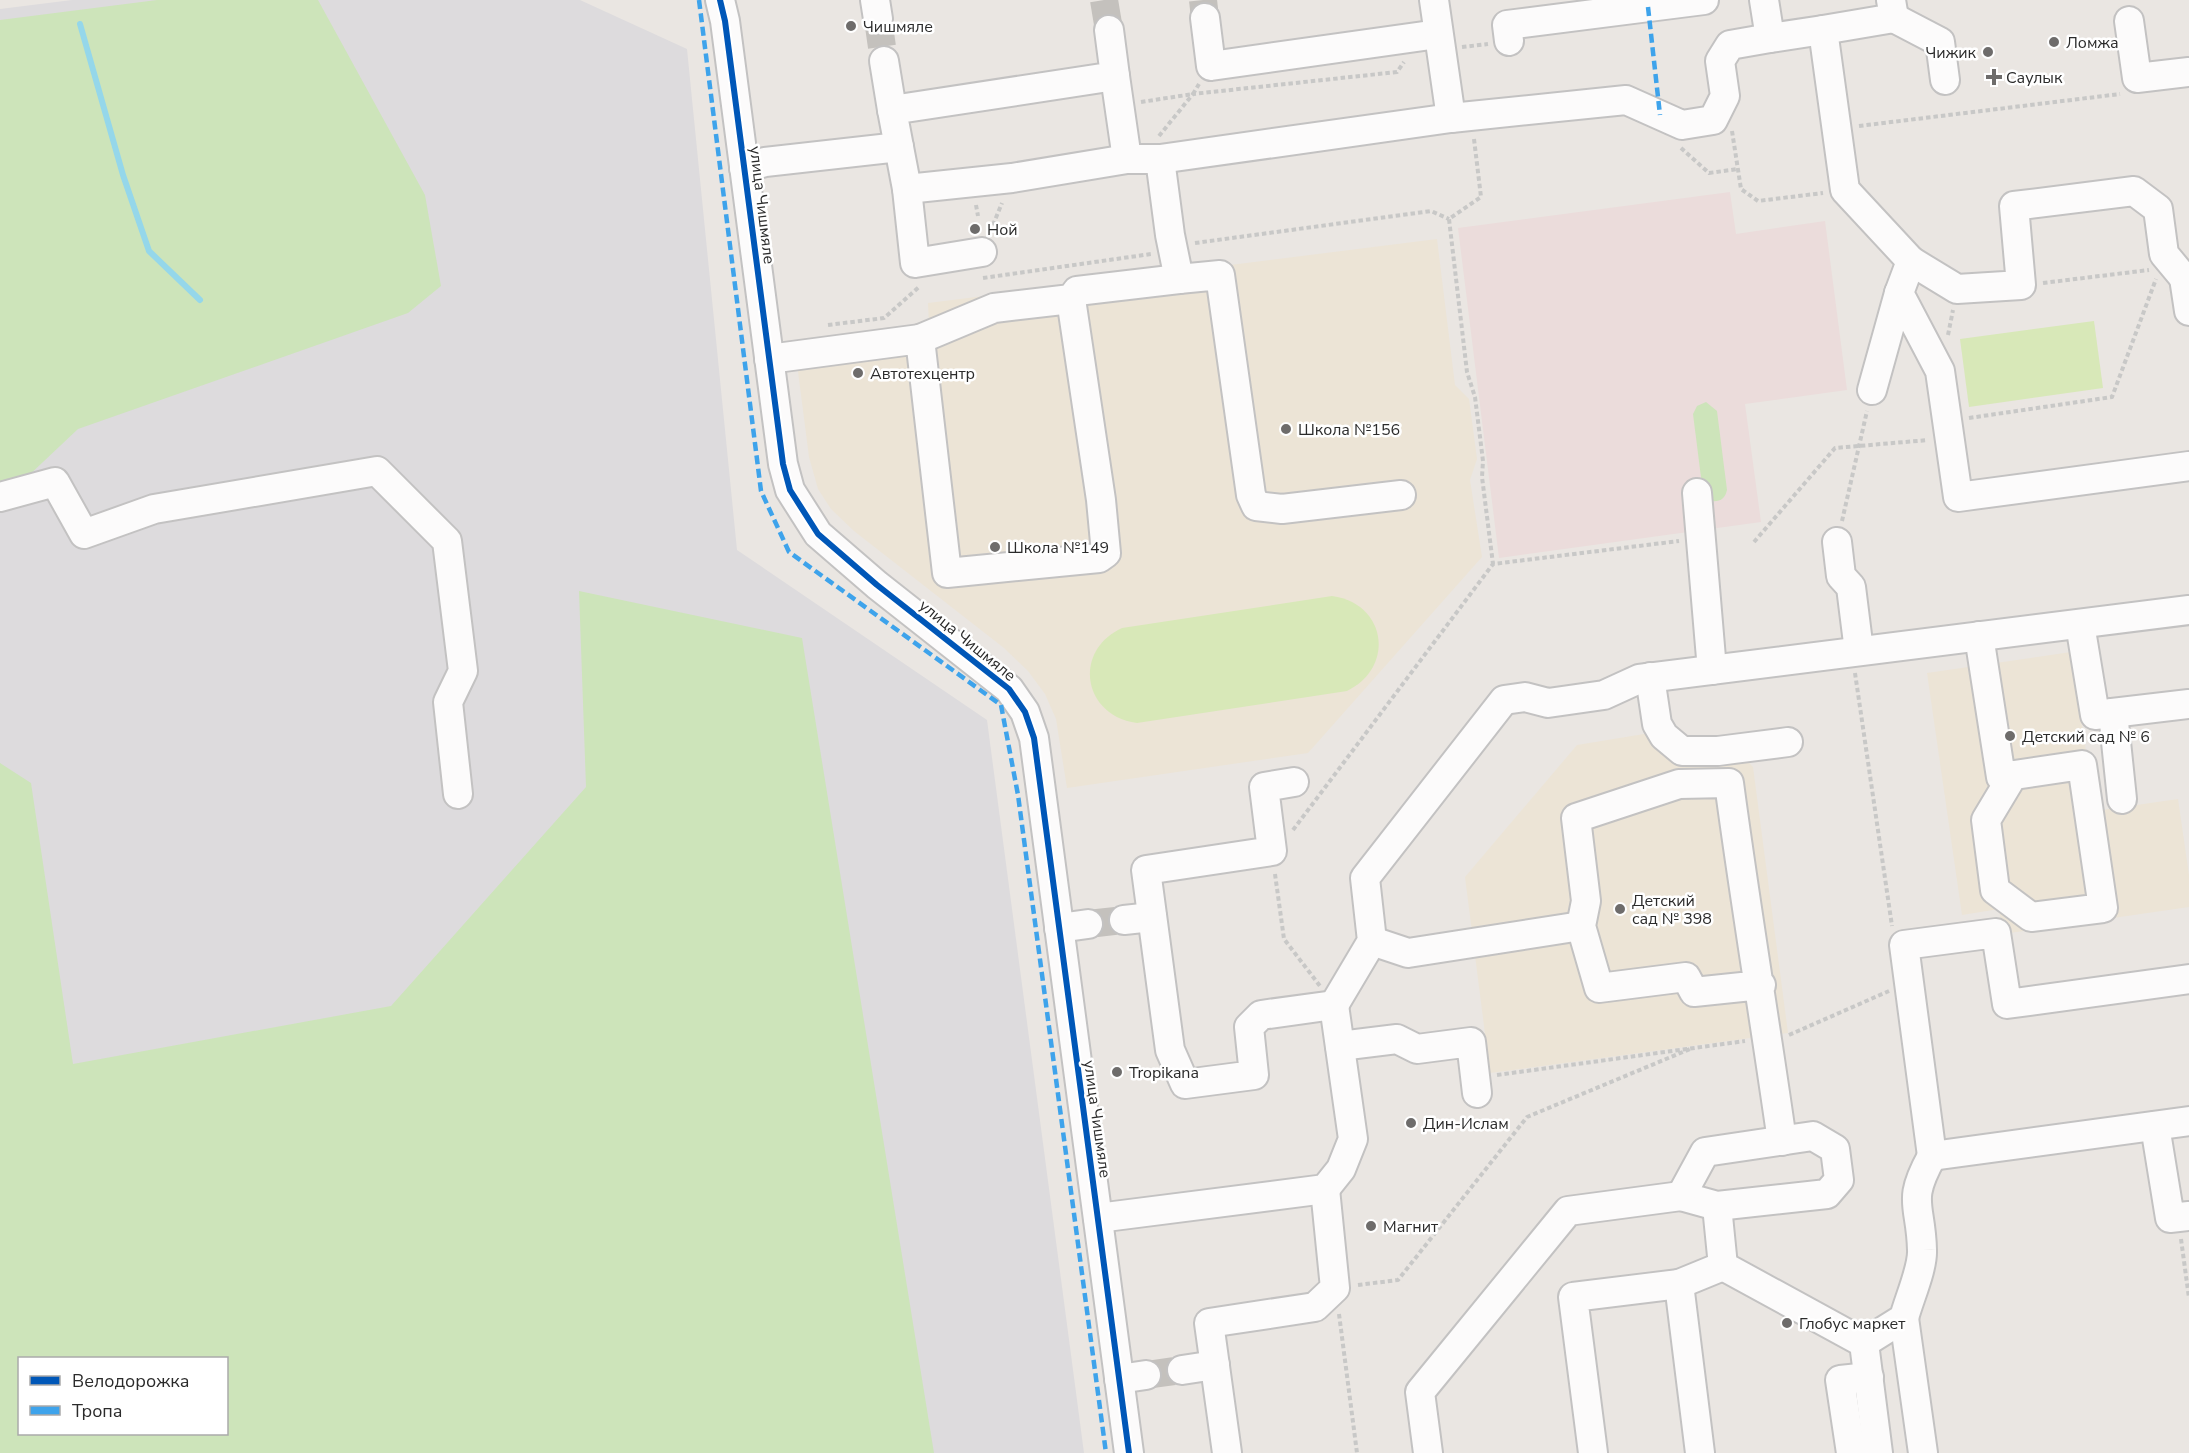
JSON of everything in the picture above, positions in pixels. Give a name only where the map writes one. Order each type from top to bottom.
[{"type":"street","name":"улица Чишмяле","points":[[720,0],[725,21],[783,464],[790,490],[818,534],[877,585],[1009,689],[1025,712],[1034,738],[1098,1218],[1132,1377],[1129,1453]]},
{"type":"street","points":[[1434,0],[1433,40],[1461,118]]},
{"type":"street","points":[[1509,41],[1507,25],[1530,11],[1704,0]]},
{"type":"street","points":[[1764,0],[1770,38]]},
{"type":"street","points":[[907,189],[1012,178],[1461,118],[1626,100],[1682,125],[1713,120],[1725,96],[1720,61],[1730,45],[1823,30],[1892,9],[1940,42],[1945,80]]},
{"type":"street","points":[[1205,18],[1211,66],[1433,40]]},
{"type":"street","points":[[2129,21],[2137,78],[2189,72]]},
{"type":"street","points":[[1109,30],[1119,105],[1170,235],[1179,279]]},
{"type":"street","points":[[1823,30],[1845,190],[1911,261],[1957,289],[2021,285],[2014,206],[2134,191],[2158,209],[2164,254],[2187,278],[2189,311]]},
{"type":"street","points":[[884,61],[907,189],[915,263],[982,252]]},
{"type":"street","points":[[892,110],[1115,76]]},
{"type":"street","points":[[744,168],[765,162],[898,147]]},
{"type":"street","points":[[1872,390],[1899,293],[1911,261]]},
{"type":"street","points":[[920,339],[947,573],[1099,558],[1106,553],[1101,500],[1071,299],[1077,291],[1220,275],[1251,495],[1256,506],[1282,509],[1401,495]]},
{"type":"street","points":[[1899,293],[1940,370],[1958,497],[2189,466]]},
{"type":"street","points":[[769,359],[920,339],[994,308],[1071,299]]},
{"type":"street","points":[[0,497],[55,482],[84,534],[154,509],[377,471],[447,541],[463,671],[448,702],[458,794]]},
{"type":"street","points":[[1697,493],[1712,670]]},
{"type":"street","points":[[1837,542],[1841,576],[1851,586],[1855,652]]},
{"type":"street","points":[[1098,1218],[1325,1189],[1341,1169],[1353,1139],[1334,1005],[1372,941],[1365,878],[1504,700],[1525,697],[1548,703],[1604,695],[1639,679],[1650,677],[2189,610]]},
{"type":"street","points":[[2080,624],[2095,715],[2189,704]]},
{"type":"street","points":[[1979,636],[2001,777],[2013,775],[2082,765],[2103,908],[2031,917],[1995,890],[1986,820],[2013,775]]},
{"type":"street","points":[[1650,677],[1657,724],[1664,736],[1682,750],[1718,751],[1788,742]]},
{"type":"street","points":[[2113,713],[2122,799]]},
{"type":"street","points":[[1294,782],[1264,787],[1272,852],[1146,870],[1170,1050],[1185,1084],[1254,1075],[1249,1027],[1261,1015],[1334,1005]]},
{"type":"street","points":[[1761,986],[1694,992],[1686,977],[1599,988],[1581,926],[1586,902],[1576,818],[1679,784],[1729,783],[1742,883],[1761,986],[1782,1141]]},
{"type":"street","points":[[1124,920],[1152,917]]},
{"type":"street","points":[[1059,928],[1088,924]]},
{"type":"street","points":[[1372,941],[1408,953],[1581,926]]},
{"type":"street","points":[[1923,1453],[1904,1317],[1922,1252],[1915,1198],[1920,1178],[1932,1156],[1904,945],[1996,933],[2007,1005],[2189,979]]},
{"type":"street","points":[[1340,1046],[1398,1039],[1417,1049],[1471,1042],[1476,1085]]},
{"type":"street","points":[[1932,1156],[2189,1121]]},
{"type":"street","points":[[2156,1126],[2170,1218],[2184,1216]]},
{"type":"street","points":[[1428,1453],[1420,1392],[1568,1211],[1681,1196],[1717,1206],[1827,1194],[1839,1180],[1835,1149],[1813,1136],[1705,1152],[1681,1196]]},
{"type":"street","points":[[1227,1453],[1209,1323],[1316,1307],[1335,1288],[1325,1189]]},
{"type":"street","points":[[1717,1206],[1723,1266]]},
{"type":"street","points":[[1593,1453],[1573,1297],[1678,1284],[1723,1266]]},
{"type":"street","points":[[1723,1266],[1864,1343]]},
{"type":"street","points":[[1678,1284],[1700,1453]]},
{"type":"street","points":[[1864,1343],[1904,1317]]},
{"type":"street","points":[[1864,1343],[1878,1453]]},
{"type":"street","points":[[1182,1370],[1215,1365]]},
{"type":"street","points":[[1851,1453],[1840,1380],[1869,1377]]},
{"type":"path","points":[[1119,105],[1193,94],[1397,72],[1433,40],[1509,41]]},
{"type":"path","points":[[1142,159],[1193,94],[1211,66]]},
{"type":"path","points":[[1837,129],[2130,92]]},
{"type":"path","points":[[1334,1005],[1284,939],[1272,852],[1283,843],[1493,564],[1482,477],[1482,450],[1475,397],[1467,372],[1449,219],[1481,197],[1461,118]]},
{"type":"path","points":[[1713,120],[1733,131],[1741,189],[1758,201],[1845,190]]},
{"type":"path","points":[[982,252],[1012,178]]},
{"type":"path","points":[[1754,542],[1835,448],[1858,446],[2112,398],[2160,269],[2021,285]]},
{"type":"path","points":[[1940,370],[1957,289]]},
{"type":"path","points":[[1837,542],[1872,390]]},
{"type":"path","points":[[1493,564],[1701,538]]},
{"type":"path","points":[[1855,652],[1892,925],[1904,945]]},
{"type":"path","points":[[1476,1085],[1690,1049],[1790,1035],[1909,982]]},
{"type":"path","points":[[1357,1453],[1335,1288],[1398,1280],[1527,1117],[1690,1049]]},
{"type":"path","points":[[2184,1216],[2189,1298]]},
{"type":"shaded area","points":[[72,0],[580,0],[687,49],[737,550],[987,720],[1084,1453],[0,1453],[0,9]]},
{"type":"shaded area","points":[[1730,192],[1736,234],[1825,221],[1847,390],[1745,404],[1761,522],[1499,558],[1458,228]]},
{"type":"shaded area","points":[[1437,239],[1455,385],[1469,399],[1477,459],[1470,480],[1482,557],[1308,753],[1067,788],[1056,719],[1045,694],[1028,671],[1004,648],[854,531],[831,509],[818,489],[809,457],[796,356],[929,324],[928,303]]},
{"type":"shaded area","name":"Детский сад № 6","points":[[2071,652],[2095,811],[2178,799],[2189,875],[2189,907],[2003,934],[1999,909],[1962,915],[1927,673]]},
{"type":"shaded area","name":"Детский сад № 398","points":[[1650,733],[1744,757],[1753,767],[1788,1033],[1490,1073],[1465,877],[1577,745]]},
{"type":"green space","points":[[157,0],[318,0],[425,195],[441,286],[408,313],[78,429],[25,479],[0,483],[0,20]]},
{"type":"green space","points":[[2094,321],[2103,388],[1969,407],[1960,339]]},
{"type":"green space","points":[[1706,402],[1717,411],[1727,490],[1725,496],[1717,501],[1711,501],[1703,493],[1693,414],[1697,406]]},
{"type":"green space","points":[[579,591],[802,638],[934,1453],[0,1453],[0,763],[31,783],[73,1064],[391,1006],[586,787]]},
{"type":"green space","points":[[1332,596],[1350,601],[1364,610],[1373,623],[1378,637],[1378,652],[1373,667],[1363,680],[1347,691],[1137,723],[1119,718],[1105,708],[1095,696],[1090,682],[1091,666],[1096,652],[1106,638],[1122,628]]},
{"type":"waterway","points":[[80,24],[123,175],[149,251],[200,300]]},
{"type":"tunnel","points":[[1104,0],[1109,30]]},
{"type":"tunnel","points":[[1203,0],[1205,18]]},
{"type":"tunnel","points":[[878,19],[884,61]]},
{"type":"tunnel","points":[[1088,924],[1124,920]]},
{"type":"tunnel","points":[[1146,1375],[1182,1370]]},
{"type":"marked path","points":[[699,0],[761,491],[789,552],[1001,705],[1018,795],[1106,1453]]},
{"type":"marked path","points":[[1648,7],[1660,115]]},
{"type":"cycle path","points":[[720,0],[725,21],[783,464],[790,490],[818,534],[877,585],[1009,689],[1025,712],[1034,738],[1129,1453]]},
{"type":"place","name":"Чишмяле","points":[[851,26]]},
{"type":"place","name":"Ломжа","points":[[2054,42]]},
{"type":"place","name":"Чижик","points":[[1988,52]]},
{"type":"place","name":"Саулык","points":[[1994,77]]},
{"type":"place","name":"Ной","points":[[975,229]]},
{"type":"place","name":"Автотехцентр","points":[[858,373]]},
{"type":"place","name":"Школа №156","points":[[1286,429]]},
{"type":"place","name":"Школа №149","points":[[995,547]]},
{"type":"place","name":"Детский сад № 6","points":[[2010,736]]},
{"type":"place","name":"Детский сад № 398","points":[[1620,909]]},
{"type":"place","name":"Tropikana","points":[[1117,1072]]},
{"type":"place","name":"Дин-Ислам","points":[[1411,1123]]},
{"type":"place","name":"Магнит","points":[[1371,1226]]},
{"type":"place","name":"Глобус маркет","points":[[1787,1323]]}]
